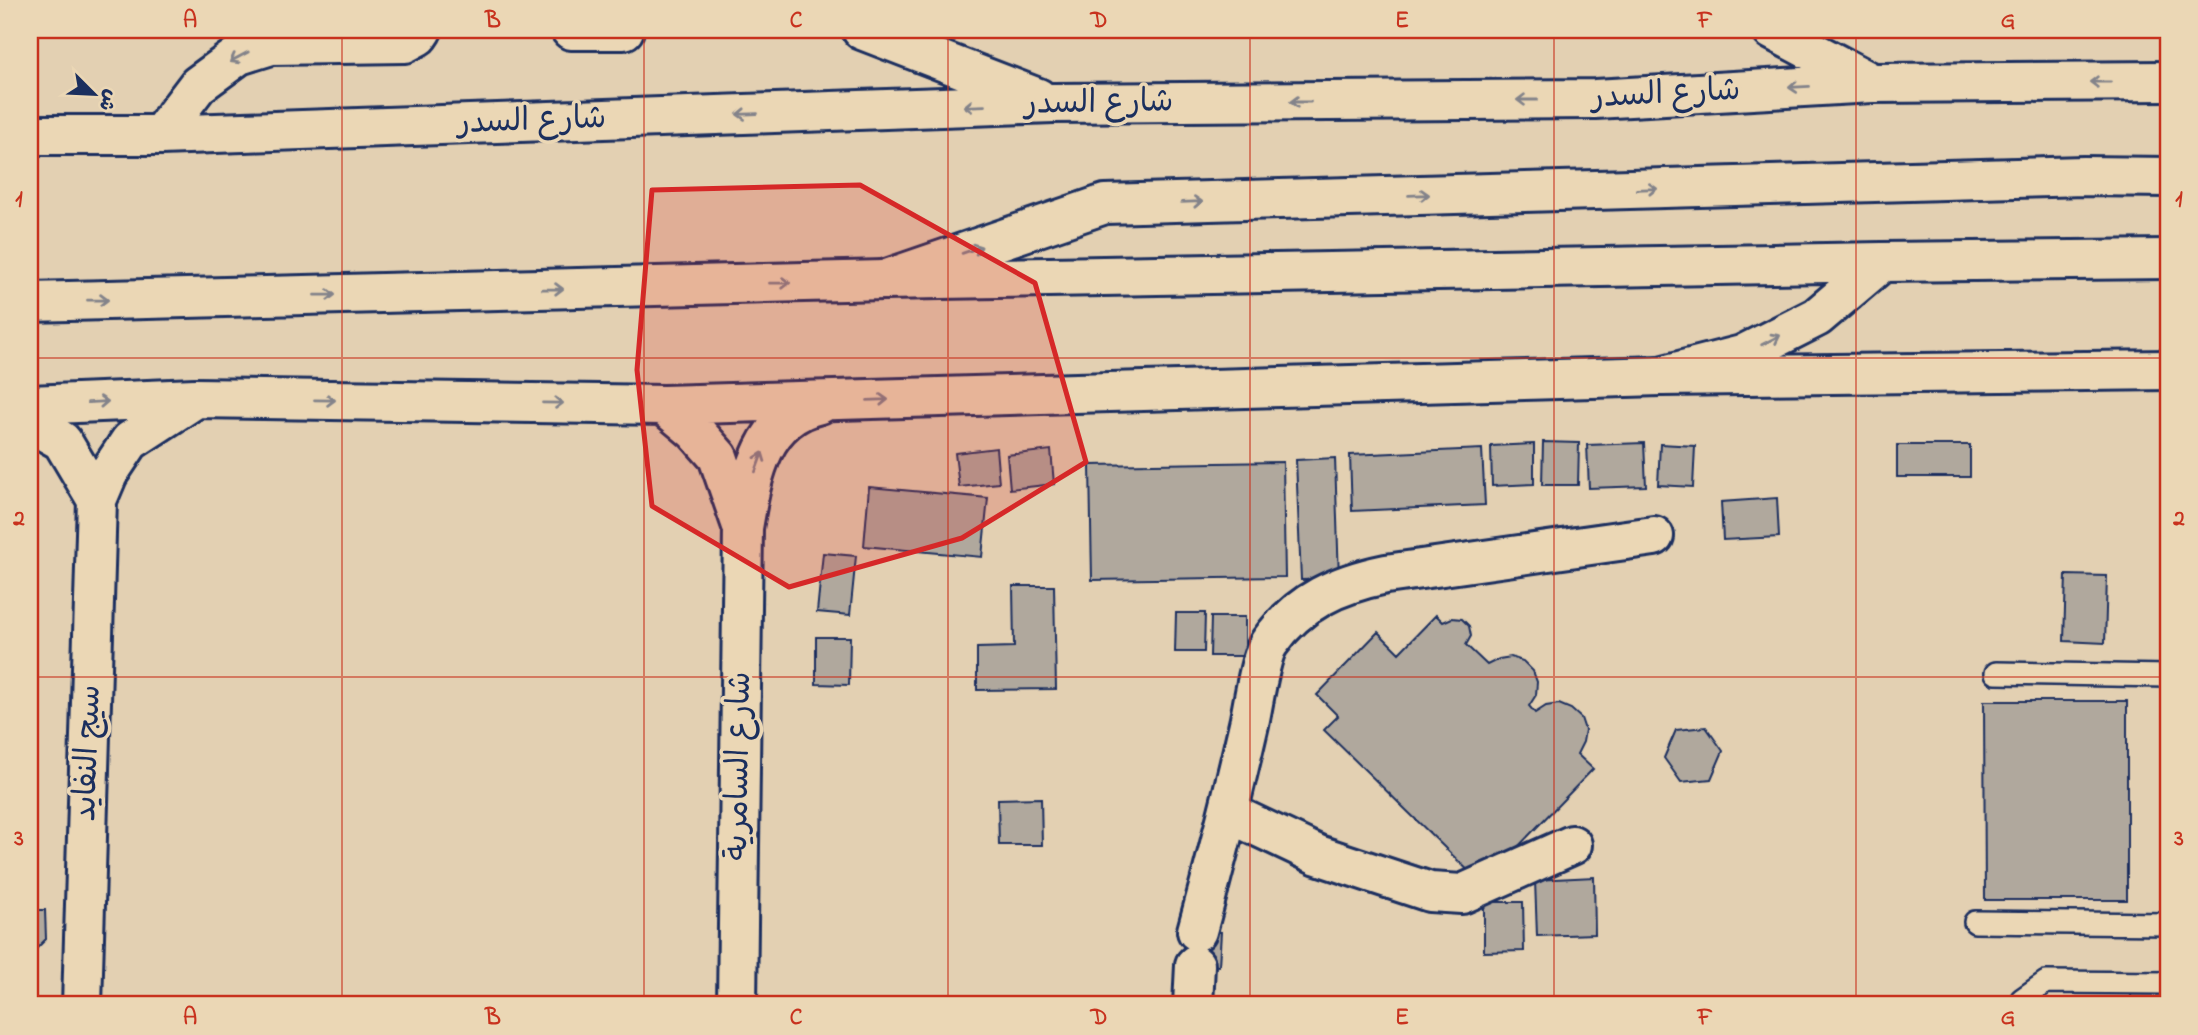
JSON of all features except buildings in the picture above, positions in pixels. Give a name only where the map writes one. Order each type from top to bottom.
[{"type":"main road","points":[[160,135],[198,85],[239,55],[271,45],[405,43],[418,36],[422,30]]},
{"type":"main road","points":[[571,30],[624,30]]},
{"type":"main road","points":[[862,30],[1053,103]]},
{"type":"main road","points":[[1772,30],[1872,83]]},
{"type":"main road","name":"شارع السدر","points":[[30,135],[160,135],[1053,103],[1595,99],[1872,83],[2168,81]]},
{"type":"main road","points":[[884,280],[1105,204],[2083,176],[2168,177]]},
{"type":"main road","points":[[30,302],[884,280],[2168,259]]},
{"type":"main road","points":[[1660,376],[1742,355],[1817,317],[1882,262]]},
{"type":"main road","points":[[30,405],[195,398],[664,405],[1660,376],[2168,370]]},
{"type":"main road","name":"سيج النفايد","points":[[82,1005],[97,500],[108,474],[130,440],[195,398]]},
{"type":"main road","name":"شارع السامرية","points":[[737,1005],[743,528],[750,491],[762,453],[772,436],[783,421],[801,408],[833,401]]},
{"type":"main road","name":"شارع السامرية","points":[[664,405],[695,431],[718,457],[743,528]]},
{"type":"main road","points":[[30,423],[62,441],[97,500]]},
{"type":"main road","points":[[1193,1005],[1196,948],[1267,645],[1291,616],[1319,597],[1352,581],[1654,536]]},
{"type":"main road","points":[[1229,813],[1318,855],[1430,892],[1462,894],[1573,845]]},
{"type":"lane","points":[[1996,673],[2168,676]]},
{"type":"lane","points":[[1975,922],[2168,924]]},
{"type":"lane","points":[[2022,1005],[2022,999],[2046,982],[2168,982]]},
{"type":"highlighted area","points":[[860,185],[1035,283],[1086,462],[962,538],[789,587],[652,506],[637,370],[652,190]]}]
